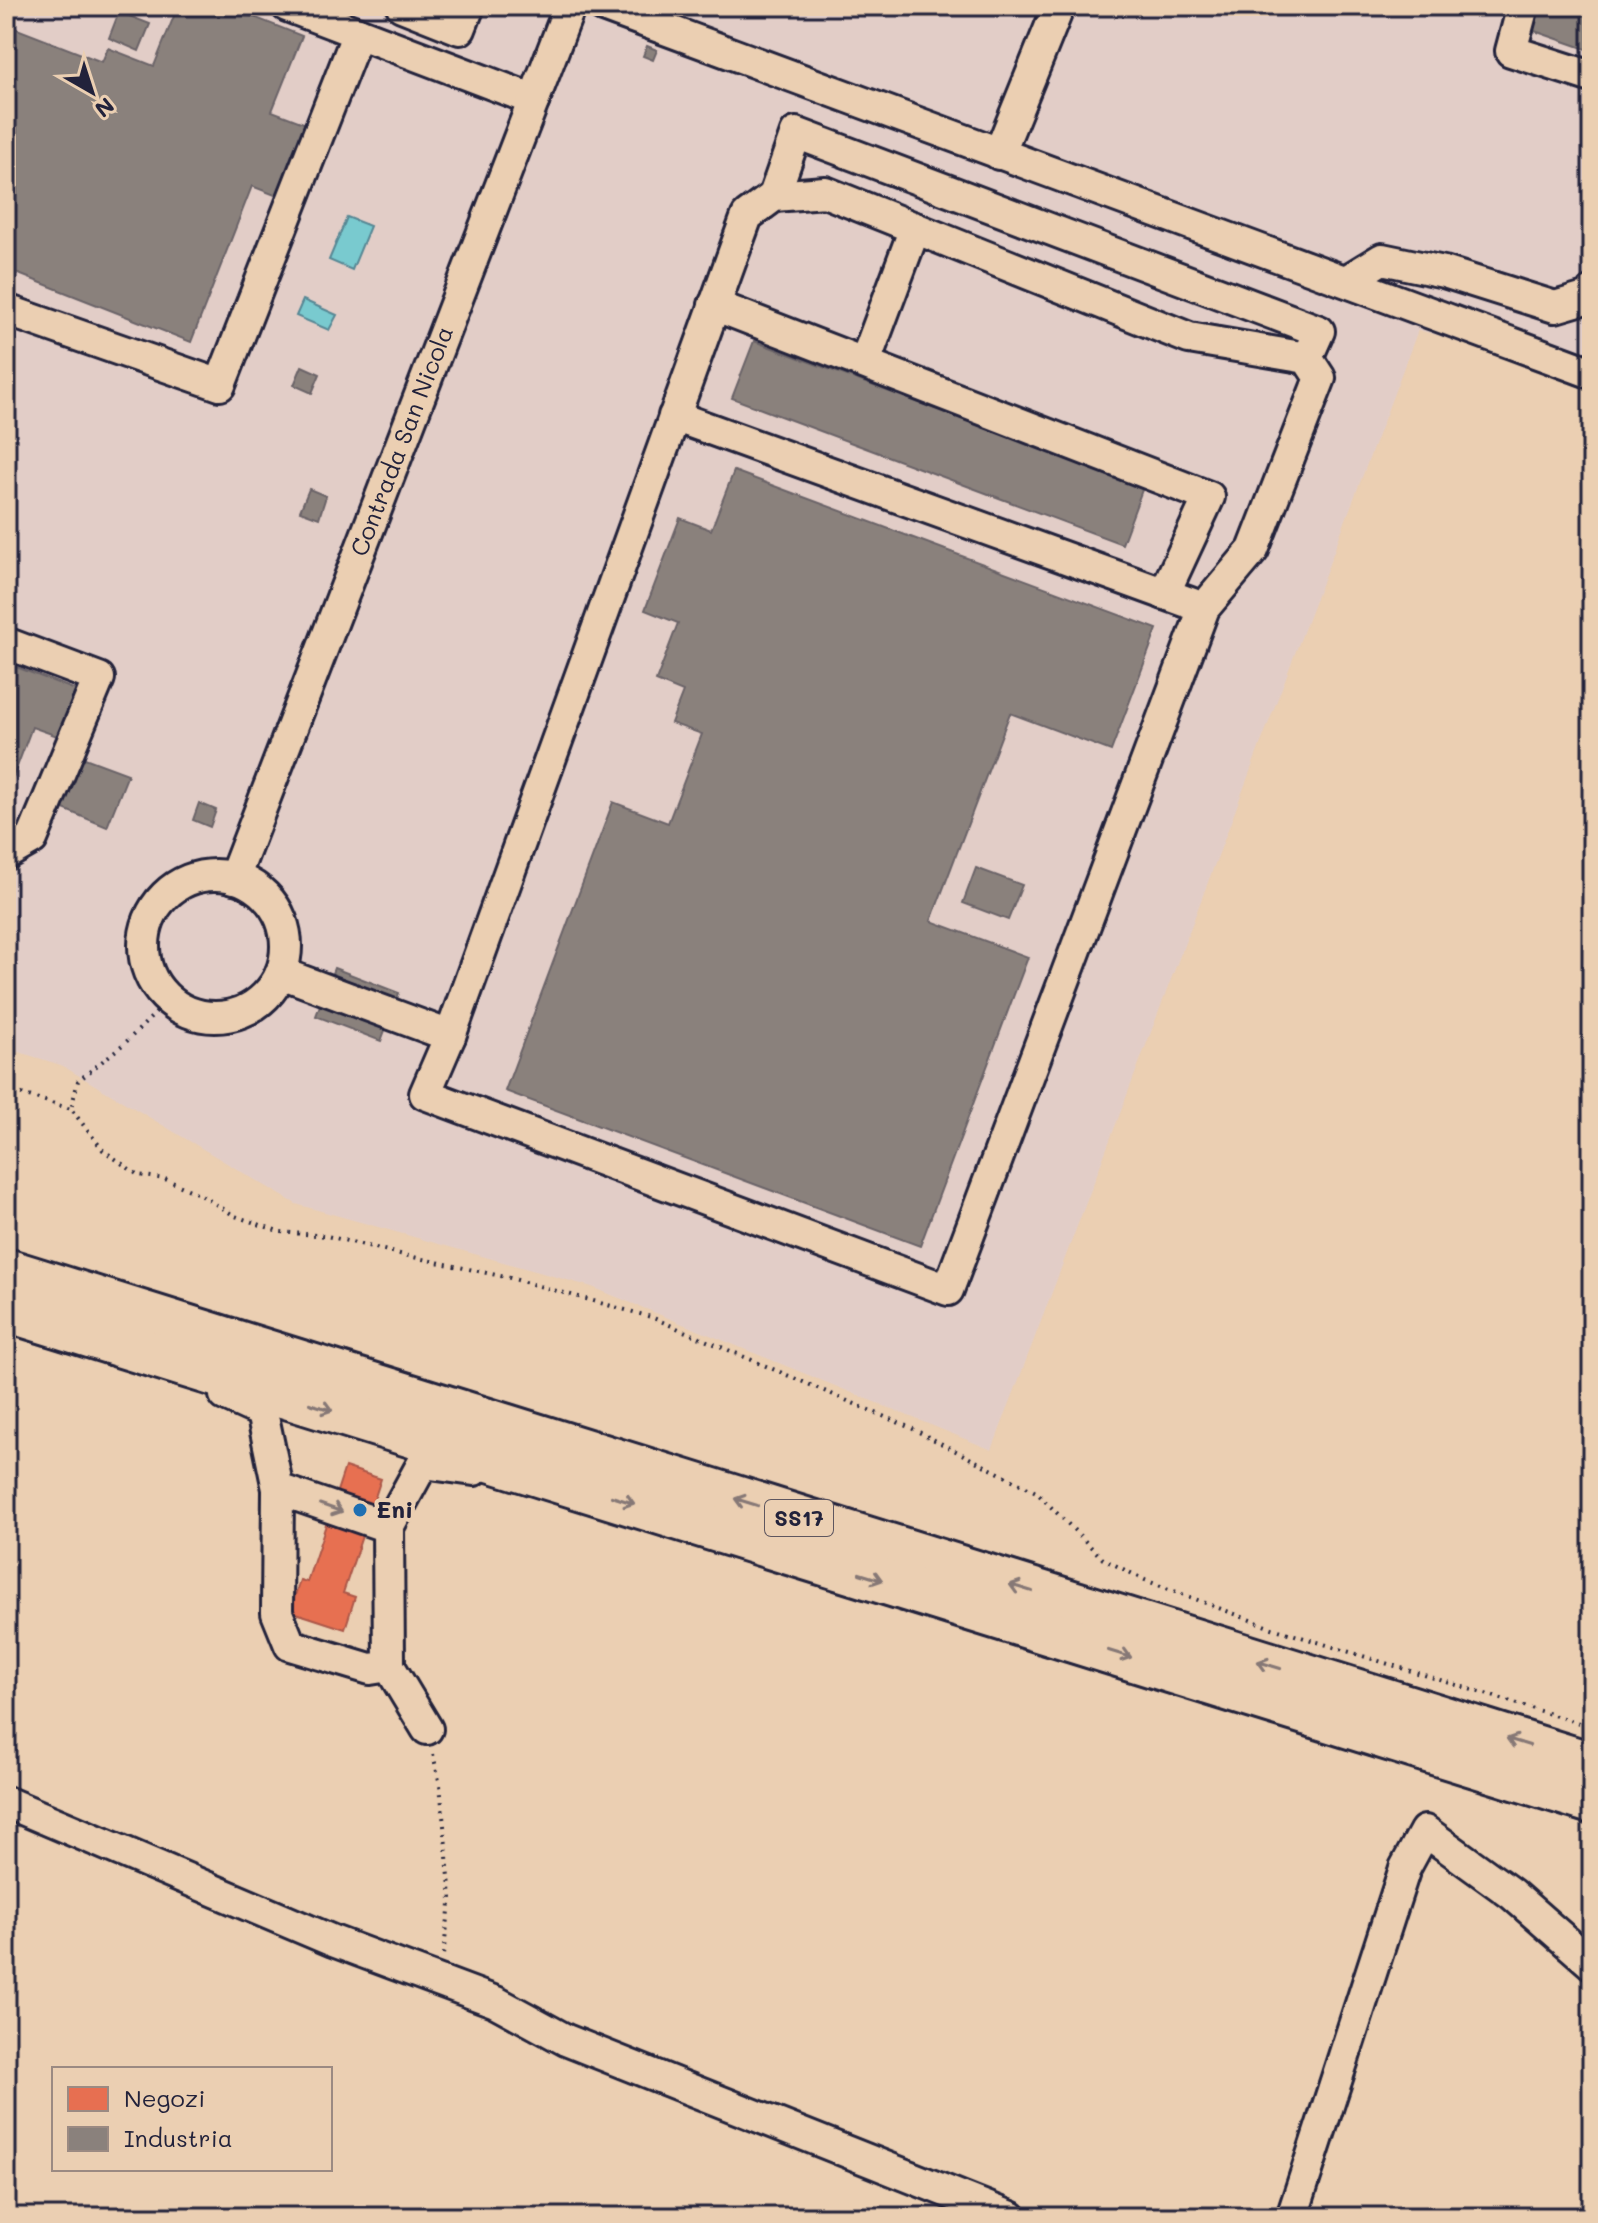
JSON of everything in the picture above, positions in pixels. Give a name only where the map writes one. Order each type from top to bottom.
[{"type":"highway","name":"SS17","points":[[6,1271],[1592,1765]]},
{"type":"highway","name":"SS17","points":[[6,1309],[1592,1801]]},
{"type":"street","points":[[287,6],[534,100]]},
{"type":"street","points":[[402,6],[460,29],[469,6]]},
{"type":"street","name":"Contrada San Nicola","points":[[234,878],[570,6]]},
{"type":"street","points":[[603,6],[1592,373]]},
{"type":"street","points":[[999,154],[1059,6]]},
{"type":"street","points":[[1523,6],[1511,51],[1592,77]]},
{"type":"street","points":[[6,310],[220,385],[358,33]]},
{"type":"street","points":[[774,196],[796,133],[1319,331],[1307,358]]},
{"type":"street","points":[[825,192],[915,228],[1189,338],[1307,358],[1320,378],[1253,550],[1204,608],[948,1290],[425,1094],[450,1036],[747,216],[774,196],[825,192]]},
{"type":"street","points":[[865,362],[915,228]]},
{"type":"street","points":[[1346,281],[1382,259],[1444,272],[1555,307],[1589,297],[1592,292]]},
{"type":"street","points":[[714,305],[1209,497],[1164,594]]},
{"type":"street","points":[[674,416],[1204,608]]},
{"type":"street","points":[[6,643],[99,678],[32,839],[6,854]]},
{"type":"street","points":[[213,875],[234,878],[264,895],[279,915],[286,940],[281,973],[273,988],[261,1000],[231,1016],[198,1016],[182,1010],[168,1001],[154,984],[146,965],[143,943],[153,913],[173,889],[192,879],[213,875]]},
{"type":"street","points":[[281,973],[450,1036]]},
{"type":"street","points":[[84,1333],[262,1412],[278,1489],[277,1613],[290,1645],[370,1669],[389,1666]]},
{"type":"street","points":[[427,1729],[389,1666],[388,1527],[423,1463],[566,1483]]},
{"type":"street","points":[[278,1489],[388,1527]]},
{"type":"street","points":[[6,1802],[333,1941],[496,2002],[566,2040],[1011,2217]]},
{"type":"street","points":[[1292,2217],[1405,1868],[1425,1831],[1512,1894],[1592,1964]]},
{"type":"path","points":[[71,1109],[78,1081],[126,1042],[168,1001]]},
{"type":"path","points":[[6,1089],[71,1109],[103,1150],[138,1175],[165,1179],[201,1195],[235,1216],[281,1232],[327,1236],[510,1278],[651,1317],[911,1428],[1036,1492],[1103,1559],[1145,1580],[1269,1627],[1592,1727]]},
{"type":"path","points":[[427,1729],[440,1785],[451,1897],[439,1981]]},
{"type":"shaded area","points":[[6,6],[1592,6],[1592,389],[1479,346],[1418,330],[992,1450],[592,1287],[296,1204],[61,1065],[6,1048]]},
{"type":"water","points":[[347,217],[370,226],[352,270],[329,260]]},
{"type":"water","points":[[303,300],[337,315],[329,330],[296,316]]},
{"type":"building: Negozi","points":[[345,1467],[381,1479],[343,1593],[355,1597],[345,1629],[290,1611],[300,1580],[307,1582]]},
{"type":"building: Industria","points":[[178,6],[226,6],[302,36],[272,111],[309,125],[280,197],[252,186],[191,342],[6,269],[6,41],[12,27],[102,62],[108,48],[154,66]]},
{"type":"building: Industria","points":[[1536,6],[1592,6],[1592,51],[1529,29]]},
{"type":"building: Industria","points":[[119,12],[150,24],[139,51],[109,38]]},
{"type":"building: Industria","points":[[647,46],[657,50],[653,60],[643,56]]},
{"type":"building: Industria","points":[[754,341],[1143,487],[1122,544],[732,398]]},
{"type":"building: Industria","points":[[302,366],[320,374],[312,393],[294,385]]},
{"type":"building: Industria","points":[[734,471],[1157,629],[1111,751],[1010,713],[931,921],[1028,957],[920,1246],[505,1091],[613,802],[668,823],[702,734],[671,723],[683,692],[656,681],[678,623],[645,610],[680,518],[711,530]]},
{"type":"building: Industria","points":[[309,489],[326,496],[319,518],[300,511]]},
{"type":"building: Industria","points":[[6,663],[81,692],[63,738],[32,727],[6,796]]},
{"type":"building: Industria","points":[[82,757],[128,774],[107,827],[61,808]]},
{"type":"building: Industria","points":[[199,803],[216,810],[210,827],[193,820]]},
{"type":"building: Industria","points":[[976,868],[1022,885],[1008,920],[963,903]]},
{"type":"building: Industria","points":[[334,968],[399,993],[381,1041],[316,1016]]},
{"type":"place","name":"Eni","points":[[360,1510]]}]
